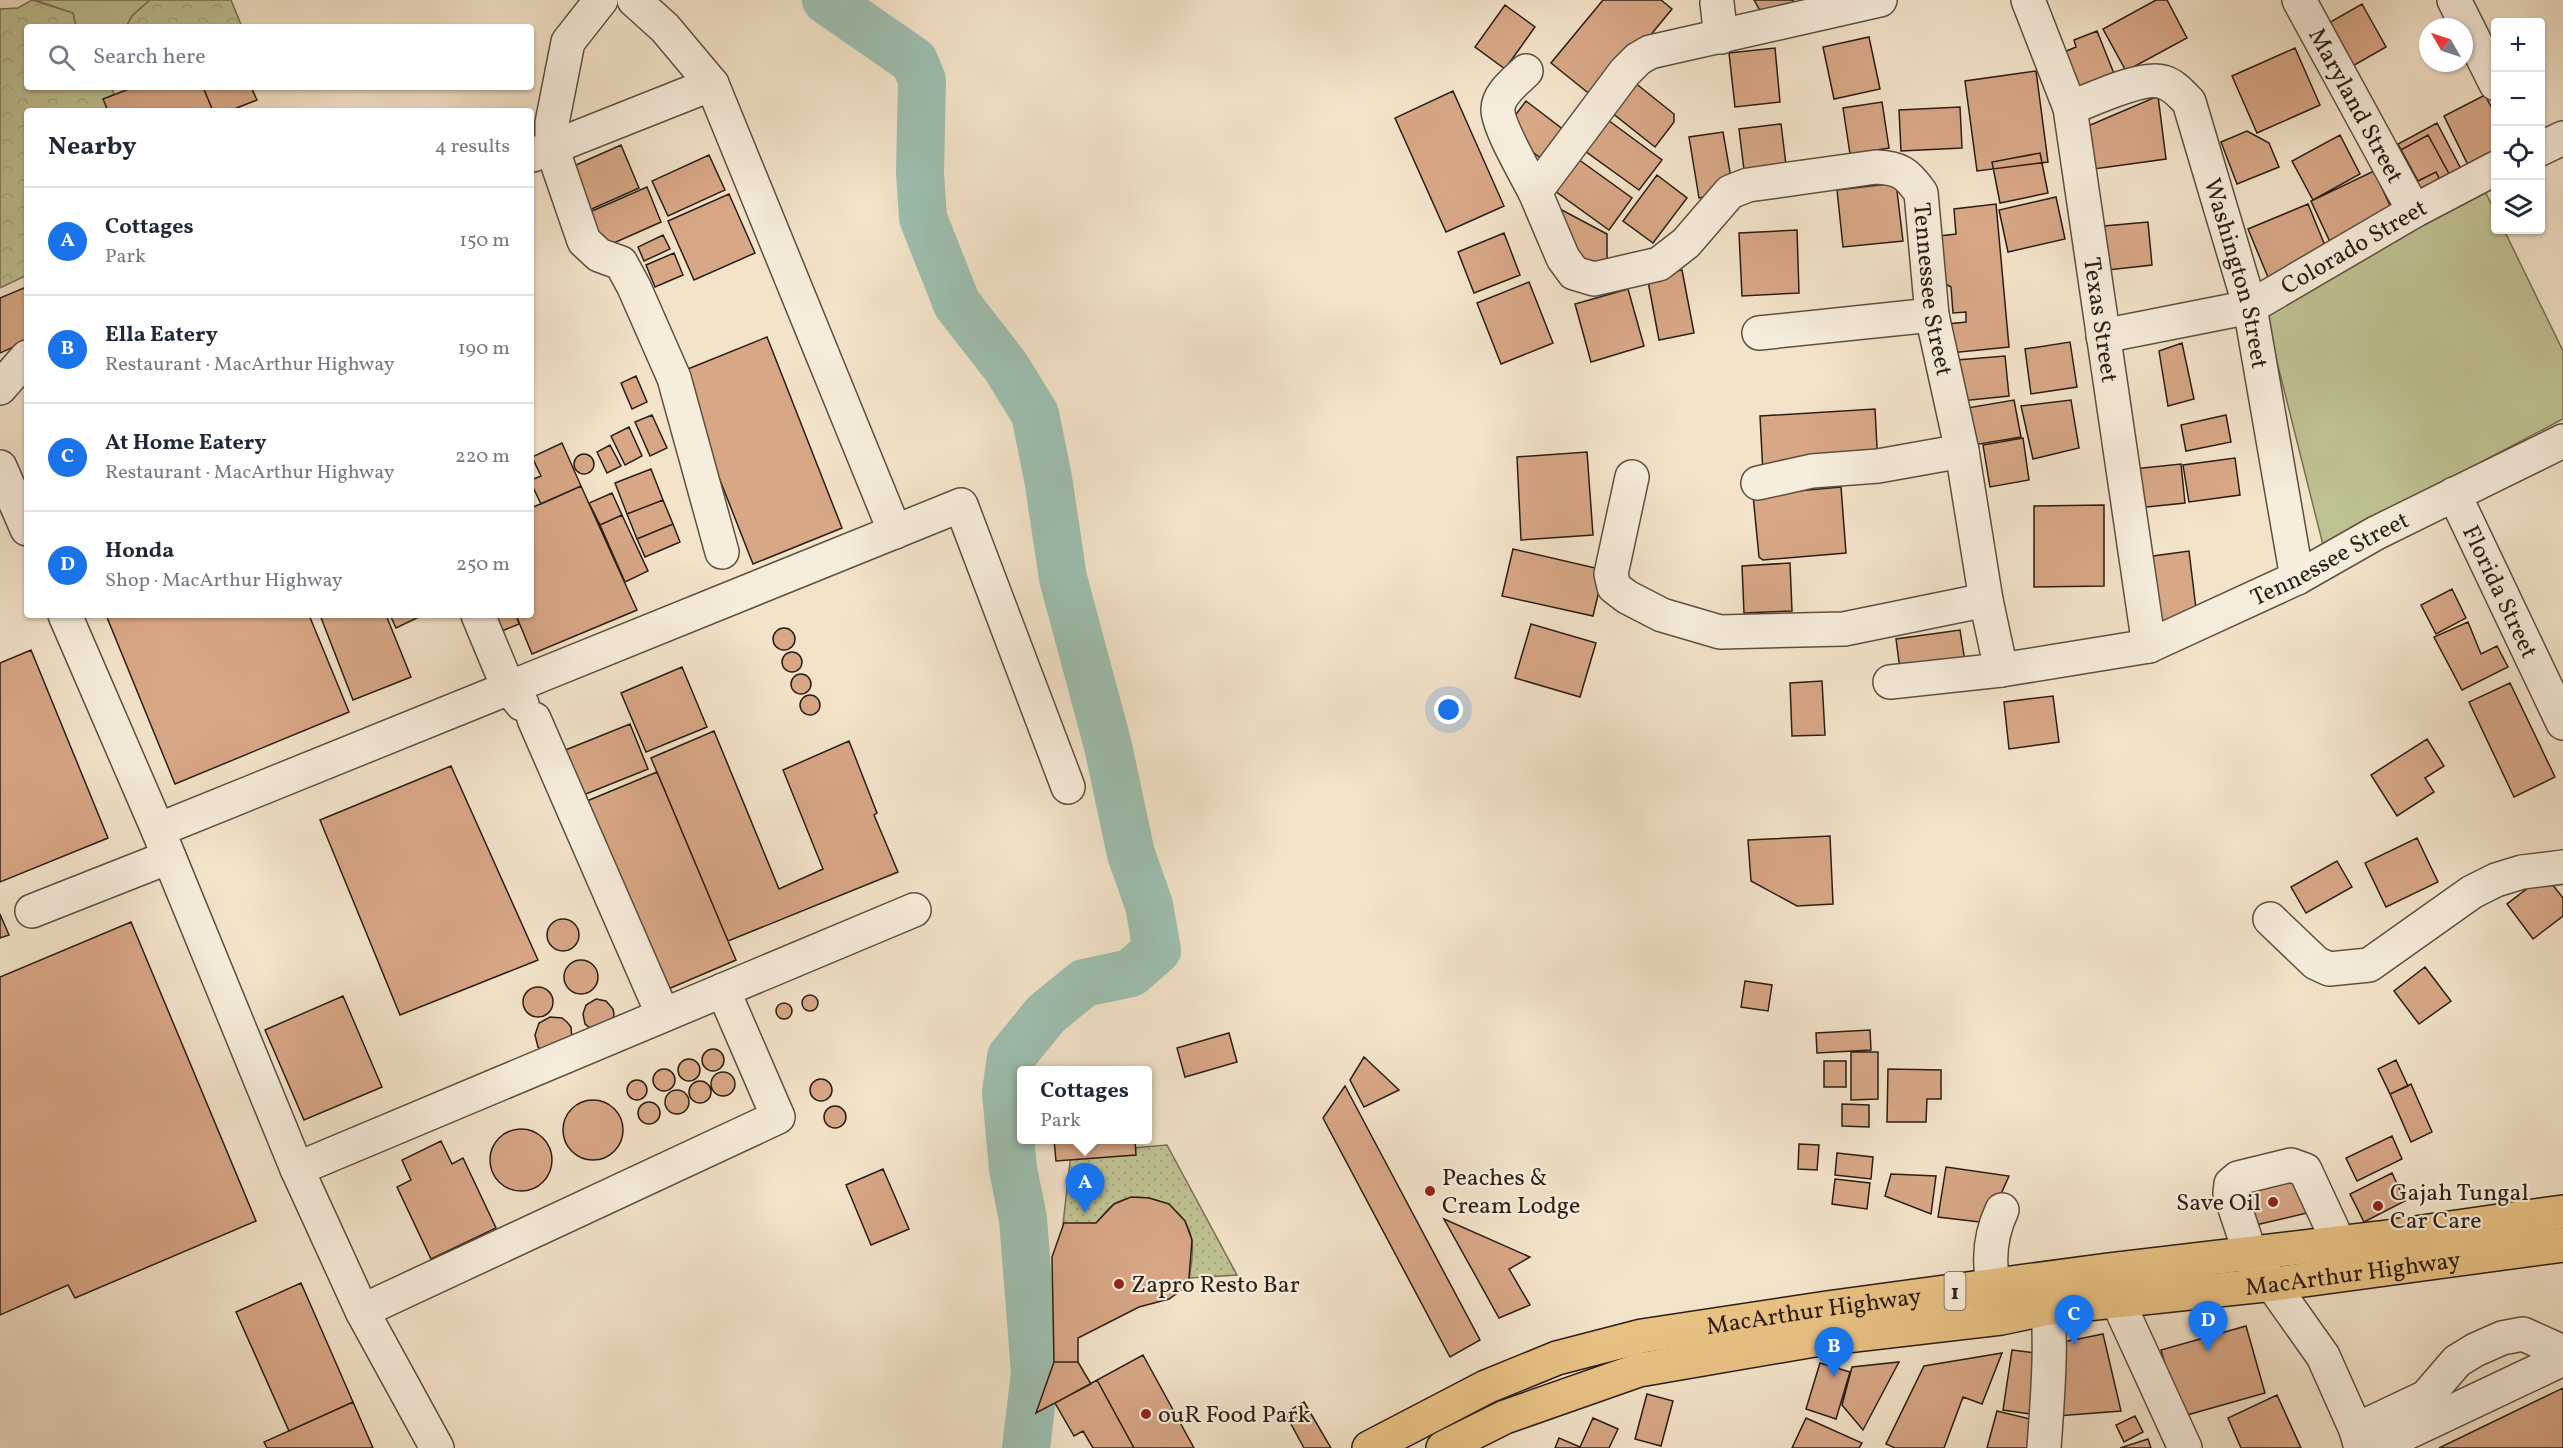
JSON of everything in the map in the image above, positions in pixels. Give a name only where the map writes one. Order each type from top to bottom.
[{"type":"highway","name":"MacArthur Highway","points":[[1443,1448],[1505,1417],[1639,1370],[1821,1339],[2001,1318],[2047,1293],[2108,1270],[2563,1212]]},
{"type":"highway","name":"MacArthur Highway","points":[[1369,1448],[1486,1387],[1557,1358],[1627,1340],[1735,1321],[1993,1286],[2118,1302],[2274,1284],[2563,1245]]},
{"type":"street","points":[[601,0],[568,42],[552,123],[541,152],[584,241],[599,255],[621,263],[634,287],[674,378],[722,552]]},
{"type":"street","points":[[634,0],[665,28],[712,84],[896,532]]},
{"type":"street","points":[[1535,192],[1625,72],[1638,59],[1650,52],[1880,0]]},
{"type":"street","name":"Texas Street","points":[[2028,0],[2070,108],[2149,646]]},
{"type":"street","name":"Maryland Street","points":[[2299,0],[2414,211]]},
{"type":"street","points":[[2454,0],[2491,74]]},
{"type":"street","points":[[1717,1],[1721,37]]},
{"type":"street","name":"Tennessee Street","points":[[1526,71],[1503,95],[1498,109],[1504,130],[1535,192],[1563,258],[1574,273],[1594,279],[1659,264],[1686,243],[1730,192],[1748,185],[1876,167],[1893,168],[1910,176],[1921,192],[1932,315],[1962,451],[1986,600],[2001,670],[2149,646],[2297,578],[2376,533],[2563,441]]},
{"type":"street","name":"Washington Street","points":[[2070,108],[2147,81],[2163,81],[2176,88],[2188,102],[2250,307],[2297,578]]},
{"type":"street","points":[[541,152],[712,84]]},
{"type":"street","points":[[2545,147],[2563,138]]},
{"type":"street","name":"Colorado Street","points":[[2103,336],[2250,307],[2414,211],[2491,171]]},
{"type":"street","points":[[1759,333],[1932,315]]},
{"type":"street","points":[[0,388],[24,360]]},
{"type":"street","points":[[1758,483],[1812,471],[1878,466],[1962,451]]},
{"type":"street","points":[[0,467],[24,522]]},
{"type":"street","points":[[1632,477],[1611,574],[1614,587],[1627,597],[1662,615],[1720,632],[1844,629],[1986,600]]},
{"type":"street","name":"Florida Street","points":[[2454,494],[2563,723]]},
{"type":"street","points":[[32,910],[164,843],[522,704],[896,532],[960,505],[1068,787]]},
{"type":"street","points":[[66,618],[164,843],[297,1169],[362,1311],[437,1448]]},
{"type":"street","points":[[479,618],[522,704],[663,1015]]},
{"type":"street","points":[[1890,682],[2001,670]]},
{"type":"street","points":[[2270,919],[2316,963],[2330,969],[2369,965],[2472,892],[2496,880],[2522,872],[2563,867]]},
{"type":"street","points":[[297,1169],[914,910]]},
{"type":"street","points":[[362,1311],[778,1117],[723,990]]},
{"type":"street","points":[[2352,1272],[2305,1170],[2291,1165],[2238,1178],[2231,1184],[2230,1193],[2250,1253],[2323,1356],[2364,1442],[2448,1396],[2563,1359]]},
{"type":"street","points":[[2001,1318],[1989,1261],[1995,1224],[2002,1210]]},
{"type":"street","points":[[2108,1270],[2118,1302],[2185,1448]]},
{"type":"street","points":[[2044,1448],[2048,1388],[2047,1293]]},
{"type":"street","points":[[2448,1396],[2457,1361],[2502,1338],[2523,1334],[2563,1352]]},
{"type":"green space","points":[[32,0],[73,13],[75,24],[24,24],[24,90],[112,90],[120,108],[24,108],[24,276],[0,288],[0,9],[18,8]]},
{"type":"green space","points":[[35,0],[150,0],[132,16],[128,24],[75,24],[73,13]]},
{"type":"green space","points":[[150,0],[231,0],[241,24],[128,24],[132,16]]},
{"type":"green space","points":[[2483,187],[2491,204],[2491,234],[2506,234],[2563,351],[2563,419],[2323,545],[2263,306]]},
{"type":"green space","points":[[1167,1145],[1237,1275],[1189,1278],[1193,1250],[1189,1229],[1174,1209],[1152,1199],[1140,1197],[1116,1203],[1096,1223],[1063,1224],[1071,1153]]},
{"type":"building","points":[[1603,0],[1661,0],[1672,9],[1597,100],[1551,63]]},
{"type":"building","points":[[1754,0],[1793,0],[1797,7],[1767,23]]},
{"type":"building","points":[[2156,0],[2167,0],[2187,38],[2126,71],[2103,29]]},
{"type":"building","points":[[2362,4],[2386,47],[2344,71],[2320,28]]},
{"type":"building","points":[[1505,5],[1535,27],[1505,69],[1475,47]]},
{"type":"building","points":[[2097,31],[2117,81],[2074,99],[2057,55],[2076,47],[2074,40]]},
{"type":"building","points":[[1869,37],[1880,89],[1834,99],[1823,47]]},
{"type":"building","points":[[1775,48],[1780,102],[1735,107],[1729,53]]},
{"type":"building","points":[[2295,48],[2320,105],[2257,133],[2232,76]]},
{"type":"building","points":[[2036,71],[2048,162],[1977,171],[1965,81]]},
{"type":"building","points":[[1629,78],[1674,114],[1674,122],[1655,147],[1606,108]]},
{"type":"building","points":[[126,90],[204,90],[212,108],[107,108],[103,99]]},
{"type":"building","points":[[204,90],[252,90],[257,100],[237,108],[212,108]]},
{"type":"building","points":[[1453,91],[1504,206],[1446,232],[1395,118]]},
{"type":"building","points":[[2485,95],[2491,106],[2491,154],[2468,165],[2444,116]]},
{"type":"building","points":[[2158,96],[2166,159],[2094,169],[2088,126]]},
{"type":"building","points":[[1526,101],[1569,134],[1547,163],[1504,130]]},
{"type":"building","points":[[1882,102],[1889,148],[1850,154],[1843,108]]},
{"type":"building","points":[[1960,107],[1962,148],[1901,151],[1899,110]]},
{"type":"building","points":[[1608,120],[1662,160],[1639,190],[1585,151]]},
{"type":"building","points":[[2437,123],[2461,169],[2440,180],[2436,172],[2418,181],[2398,144]]},
{"type":"building","points":[[1781,124],[1787,173],[1745,178],[1739,129]]},
{"type":"building","points":[[2247,131],[2269,143],[2279,167],[2237,184],[2221,142]]},
{"type":"building","points":[[1723,132],[1731,178],[1721,194],[1699,198],[1689,137]]},
{"type":"building","points":[[2340,135],[2360,174],[2313,200],[2292,161]]},
{"type":"building","points":[[2428,135],[2454,183],[2414,205],[2388,157]]},
{"type":"building","points":[[621,145],[639,188],[585,212],[567,169]]},
{"type":"building","points":[[2040,153],[2048,193],[2000,203],[1992,162]]},
{"type":"building","points":[[709,155],[725,190],[668,216],[652,181]]},
{"type":"building","points":[[1578,159],[1632,198],[1609,230],[1555,191]]},
{"type":"building","points":[[2374,171],[2394,214],[2331,244],[2311,201]]},
{"type":"building","points":[[1657,175],[1687,198],[1653,243],[1623,221]]},
{"type":"building","points":[[1896,183],[1903,241],[1843,247],[1837,190]]},
{"type":"building","points":[[647,187],[661,222],[598,250],[583,215]]},
{"type":"building","points":[[729,194],[755,253],[694,280],[668,221]]},
{"type":"building","points":[[2056,197],[2065,239],[2008,252],[1999,210]]},
{"type":"building","points":[[1996,204],[2009,347],[1950,353],[1948,324],[1966,322],[1966,312],[1953,313],[1951,287],[1934,277],[1931,237],[1956,234],[1954,209]]},
{"type":"building","points":[[2308,204],[2330,258],[2270,282],[2248,229]]},
{"type":"building","points":[[1560,209],[1607,234],[1607,258],[1589,274],[1553,222]]},
{"type":"building","points":[[2148,222],[2152,265],[2108,270],[2104,226]]},
{"type":"building","points":[[1797,230],[1799,293],[1742,296],[1739,233]]},
{"type":"building","points":[[1504,233],[1520,275],[1474,293],[1458,252]]},
{"type":"building","points":[[663,235],[670,249],[644,261],[638,247]]},
{"type":"building","points":[[674,253],[683,275],[655,287],[646,265]]},
{"type":"building","points":[[1682,270],[1694,333],[1659,340],[1647,276]]},
{"type":"building","points":[[1529,282],[1553,343],[1501,364],[1477,303]]},
{"type":"building","points":[[24,288],[24,342],[0,353],[0,298]]},
{"type":"building","points":[[1628,289],[1644,346],[1591,362],[1575,304]]},
{"type":"building","points":[[767,337],[842,528],[753,564],[678,373]]},
{"type":"building","points":[[2070,342],[2077,387],[2031,394],[2025,349]]},
{"type":"building","points":[[2182,343],[2194,399],[2168,406],[2159,351]]},
{"type":"building","points":[[2005,356],[2009,396],[1961,401],[1957,360]]},
{"type":"building","points":[[636,376],[647,402],[632,409],[621,383]]},
{"type":"building","points":[[2014,400],[2021,437],[1968,446],[1961,409]]},
{"type":"building","points":[[2071,400],[2079,448],[2033,459],[2021,406]]},
{"type":"building","points":[[1875,409],[1878,466],[1763,474],[1760,416]]},
{"type":"building","points":[[652,415],[667,448],[650,456],[635,422]]},
{"type":"building","points":[[2226,415],[2231,442],[2186,451],[2181,425]]},
{"type":"building","points":[[629,427],[642,456],[625,465],[611,436]]},
{"type":"building","points":[[2023,438],[2029,480],[1990,487],[1983,445]]},
{"type":"building","points":[[562,443],[581,486],[541,504],[534,489],[534,479],[541,476],[534,456]]},
{"type":"building","points":[[610,445],[621,466],[607,473],[597,452]]},
{"type":"building","points":[[1587,452],[1593,535],[1521,540],[1517,457]]},
{"type":"building","points":[[584,454],[591,457],[594,464],[591,471],[584,474],[577,471],[574,464],[577,457]]},
{"type":"building","points":[[2235,458],[2240,495],[2189,502],[2183,465]]},
{"type":"building","points":[[2181,464],[2185,503],[2137,508],[2133,469]]},
{"type":"building","points":[[651,469],[663,500],[627,514],[615,483]]},
{"type":"building","points":[[581,486],[637,610],[532,654],[517,618],[534,618],[534,507]]},
{"type":"building","points":[[1841,487],[1846,553],[1763,560],[1759,557],[1753,495]]},
{"type":"building","points":[[612,493],[622,515],[600,525],[589,503]]},
{"type":"building","points":[[663,500],[673,524],[637,539],[627,514]]},
{"type":"building","points":[[2104,505],[2104,586],[2034,587],[2034,506]]},
{"type":"building","points":[[622,515],[648,571],[625,582],[600,525]]},
{"type":"building","points":[[673,524],[680,542],[645,557],[637,539]]},
{"type":"building","points":[[1513,549],[1604,570],[1593,616],[1502,596]]},
{"type":"building","points":[[2189,551],[2197,617],[2154,622],[2146,557]]},
{"type":"building","points":[[1790,563],[1792,611],[1744,613],[1742,566]]},
{"type":"building","points":[[2452,589],[2466,618],[2436,634],[2421,605]]},
{"type":"building","points":[[107,618],[310,618],[349,712],[175,784]]},
{"type":"building","points":[[321,618],[387,618],[411,677],[353,700]]},
{"type":"building","points":[[391,618],[417,618],[396,628]]},
{"type":"building","points":[[491,618],[517,618],[519,624],[497,633]]},
{"type":"building","points":[[2468,622],[2481,654],[2497,646],[2508,667],[2462,690],[2434,637]]},
{"type":"building","points":[[1531,624],[1596,643],[1580,697],[1515,678]]},
{"type":"building","points":[[784,628],[792,631],[795,639],[792,647],[784,650],[776,647],[773,639],[776,631]]},
{"type":"building","points":[[1960,630],[1966,668],[1901,677],[1896,639]]},
{"type":"building","points":[[31,650],[108,838],[0,882],[0,663]]},
{"type":"building","points":[[788,652],[796,652],[802,658],[802,666],[796,672],[788,672],[782,666],[782,658]]},
{"type":"building","points":[[682,667],[707,727],[646,752],[621,693]]},
{"type":"building","points":[[801,674],[808,677],[811,684],[808,691],[801,694],[794,691],[791,684],[794,677]]},
{"type":"building","points":[[1822,681],[1825,735],[1792,736],[1790,683]]},
{"type":"building","points":[[2510,683],[2555,777],[2514,797],[2469,702]]},
{"type":"building","points":[[810,695],[817,698],[820,705],[817,712],[810,715],[803,712],[800,705],[803,698]]},
{"type":"building","points":[[2053,696],[2059,742],[2009,749],[2004,702]]},
{"type":"building","points":[[630,724],[648,769],[576,798],[558,753]]},
{"type":"building","points":[[714,731],[779,889],[823,869],[783,770],[849,741],[877,813],[874,815],[898,872],[728,941],[651,758]]},
{"type":"building","points":[[2427,739],[2444,766],[2425,778],[2434,792],[2397,816],[2371,775]]},
{"type":"building","points":[[451,766],[538,960],[400,1015],[320,820]]},
{"type":"building","points":[[657,772],[736,960],[666,990],[587,801]]},
{"type":"building","points":[[1830,836],[1833,904],[1797,906],[1751,881],[1748,840]]},
{"type":"building","points":[[2417,838],[2438,882],[2386,907],[2365,863]]},
{"type":"building","points":[[2337,861],[2352,887],[2306,913],[2291,887]]},
{"type":"building","points":[[2545,875],[2563,898],[2563,916],[2533,939],[2507,904]]},
{"type":"building","points":[[0,914],[9,935],[0,938]]},
{"type":"building","points":[[563,919],[574,924],[579,935],[574,946],[563,951],[552,946],[547,935],[552,924]]},
{"type":"building","points":[[131,922],[256,1221],[75,1298],[68,1285],[0,1315],[0,977]]},
{"type":"building","points":[[581,960],[593,965],[598,977],[593,989],[581,994],[569,989],[564,977],[569,965]]},
{"type":"building","points":[[2425,967],[2451,1001],[2419,1024],[2394,991]]},
{"type":"building","points":[[1745,981],[1772,985],[1768,1011],[1741,1007]]},
{"type":"building","points":[[538,987],[544,988],[552,996],[552,1008],[544,1016],[538,1017],[532,1016],[524,1008],[523,1002],[524,996],[532,988]]},
{"type":"building","points":[[810,995],[816,997],[818,1003],[816,1009],[810,1011],[804,1009],[802,1003],[804,997]]},
{"type":"building","points":[[343,996],[382,1087],[304,1120],[265,1030]]},
{"type":"building","points":[[596,999],[606,1001],[614,1014],[613,1019],[593,1030],[585,1024],[583,1014],[586,1005]]},
{"type":"building","points":[[781,1003],[787,1003],[792,1011],[790,1017],[781,1019],[776,1014],[776,1008]]},
{"type":"building","points":[[550,1017],[562,1018],[567,1022],[571,1027],[572,1039],[543,1051],[538,1047],[535,1035],[539,1023]]},
{"type":"building","points":[[1870,1030],[1871,1050],[1817,1053],[1816,1033]]},
{"type":"building","points":[[1229,1033],[1237,1062],[1185,1077],[1177,1048]]},
{"type":"building","points":[[713,1049],[721,1052],[724,1060],[721,1068],[713,1071],[705,1068],[702,1060],[705,1052]]},
{"type":"building","points":[[1851,1052],[1878,1052],[1878,1099],[1851,1100]]},
{"type":"building","points":[[1364,1057],[1399,1090],[1364,1107],[1350,1080]]},
{"type":"building","points":[[689,1059],[697,1062],[700,1070],[697,1078],[689,1081],[681,1078],[678,1070],[681,1062]]},
{"type":"building","points":[[2396,1060],[2408,1086],[2390,1094],[2378,1069]]},
{"type":"building","points":[[1824,1061],[1846,1061],[1846,1087],[1824,1087]]},
{"type":"building","points":[[664,1069],[672,1072],[675,1080],[672,1088],[664,1091],[656,1088],[653,1080],[656,1072]]},
{"type":"building","points":[[1888,1069],[1941,1070],[1941,1099],[1927,1099],[1926,1122],[1887,1122]]},
{"type":"building","points":[[723,1072],[731,1076],[735,1084],[731,1092],[723,1096],[715,1092],[711,1084],[715,1076]]},
{"type":"building","points":[[821,1079],[829,1082],[832,1090],[829,1098],[821,1101],[813,1098],[810,1090],[813,1082]]},
{"type":"building","points":[[633,1080],[641,1080],[647,1086],[647,1094],[641,1100],[633,1100],[627,1094],[627,1086]]},
{"type":"building","points":[[700,1081],[708,1084],[711,1092],[708,1100],[700,1103],[692,1100],[689,1092],[692,1084]]},
{"type":"building","points":[[2411,1084],[2432,1132],[2411,1142],[2390,1094]]},
{"type":"building","points":[[1345,1086],[1480,1340],[1450,1357],[1323,1118]]},
{"type":"building","points":[[677,1090],[682,1091],[688,1097],[688,1107],[682,1113],[677,1114],[672,1113],[666,1107],[665,1102],[666,1097],[672,1091]]},
{"type":"building","points":[[587,1100],[599,1100],[610,1105],[618,1113],[623,1130],[621,1142],[610,1155],[599,1160],[587,1160],[576,1155],[568,1147],[563,1136],[563,1124],[568,1113],[576,1105]]},
{"type":"building","points":[[649,1102],[657,1105],[660,1113],[657,1121],[649,1124],[641,1121],[638,1113],[641,1105]]},
{"type":"building","points":[[1842,1104],[1869,1105],[1869,1127],[1842,1126]]},
{"type":"building","points":[[835,1106],[845,1113],[846,1117],[839,1127],[835,1128],[825,1121],[824,1117],[831,1107]]},
{"type":"building","points":[[521,1129],[543,1138],[552,1160],[543,1182],[521,1191],[499,1182],[490,1160],[499,1138]]},
{"type":"building","points":[[2392,1136],[2402,1159],[2357,1181],[2346,1158]]},
{"type":"building","points":[[441,1141],[452,1164],[463,1158],[496,1228],[431,1259],[397,1187],[411,1180],[402,1160]]},
{"type":"building","points":[[1054,1144],[1135,1144],[1136,1155],[1056,1161]]},
{"type":"building","points":[[1799,1144],[1819,1145],[1817,1170],[1798,1169]]},
{"type":"building","points":[[1837,1153],[1873,1157],[1871,1179],[1835,1175]]},
{"type":"building","points":[[1946,1167],[2009,1176],[1988,1223],[1938,1217]]},
{"type":"building","points":[[883,1169],[909,1229],[871,1245],[846,1185]]},
{"type":"building","points":[[2392,1173],[2405,1201],[2364,1222],[2350,1194]]},
{"type":"building","points":[[1891,1174],[1936,1176],[1931,1214],[1885,1196]]},
{"type":"building","name":"Save Oil","points":[[2299,1177],[2307,1213],[2247,1227],[2239,1191]]},
{"type":"building","points":[[1835,1179],[1870,1183],[1867,1209],[1832,1204]]},
{"type":"building","name":"Zapro Resto Bar","points":[[1131,1197],[1149,1198],[1169,1204],[1185,1221],[1192,1240],[1189,1278],[1183,1289],[1169,1299],[1139,1307],[1078,1338],[1078,1362],[1054,1362],[1052,1257],[1064,1223],[1096,1223],[1114,1204]]},
{"type":"building","points":[[1444,1219],[1530,1257],[1509,1269],[1530,1305],[1499,1318]]},
{"type":"building","points":[[301,1283],[353,1402],[289,1431],[236,1312]]},
{"type":"building","points":[[2246,1326],[2265,1393],[2180,1417],[2161,1350]]},
{"type":"building","points":[[2103,1334],[2121,1411],[2057,1416],[2058,1343]]},
{"type":"building","points":[[2012,1350],[2045,1354],[2037,1415],[2003,1410]]},
{"type":"building","points":[[2002,1353],[1982,1404],[1963,1397],[1944,1448],[1895,1448],[1886,1444],[1924,1366]]},
{"type":"building","name":"ouR Food Park","points":[[1143,1355],[1194,1448],[1134,1448],[1097,1380]]},
{"type":"building","points":[[1054,1362],[1078,1362],[1091,1384],[1036,1413]]},
{"type":"building","points":[[1899,1362],[1863,1430],[1842,1405],[1852,1367]]},
{"type":"building","points":[[1820,1363],[1850,1372],[1836,1419],[1806,1409]]},
{"type":"building","points":[[1097,1380],[1134,1448],[1093,1448],[1083,1431],[1074,1436],[1055,1403]]},
{"type":"building","points":[[2563,1388],[2563,1448],[2439,1448]]},
{"type":"building","points":[[1647,1394],[1673,1401],[1661,1446],[1635,1439]]},
{"type":"building","points":[[2277,1395],[2301,1448],[2241,1448],[2228,1418]]},
{"type":"building","points":[[353,1402],[373,1448],[267,1448],[264,1442]]},
{"type":"building","points":[[1304,1402],[1331,1448],[1304,1448],[1285,1413]]},
{"type":"building","points":[[1997,1411],[2038,1421],[2038,1448],[1987,1448]]},
{"type":"building","points":[[2135,1416],[2143,1432],[2124,1442],[2116,1425]]},
{"type":"building","points":[[1593,1418],[1618,1429],[1609,1448],[1555,1448],[1559,1438],[1580,1447]]},
{"type":"building","points":[[1806,1418],[1862,1443],[1859,1448],[1792,1448]]},
{"type":"building","points":[[2148,1439],[2151,1448],[2120,1448]]},
{"type":"waterway","points":[[826,0],[914,61],[922,80],[920,173],[923,218],[957,304],[1006,367],[1035,414],[1048,478],[1063,578],[1108,746],[1131,854],[1149,905],[1157,950],[1131,973],[1084,983],[1046,1014],[1011,1057],[1006,1092],[1013,1169],[1023,1219],[1035,1373],[1026,1448]]},
{"type":"place","name":"Peaches & Cream Lodge","points":[[1430,1191]]},
{"type":"place","name":"Save Oil","points":[[2273,1202]]},
{"type":"place","name":"Gajah Tungal Car Care","points":[[2378,1206]]},
{"type":"place","name":"Cottages","points":[[1085,1213]]},
{"type":"place","name":"Zapro Resto Bar","points":[[1119,1284]]},
{"type":"place","name":"At Home Eatery","points":[[2074,1345]]},
{"type":"place","name":"Honda","points":[[2208,1351]]},
{"type":"place","name":"Ella Eatery","points":[[1834,1377]]},
{"type":"place","name":"ouR Food Park","points":[[1146,1414]]}]
